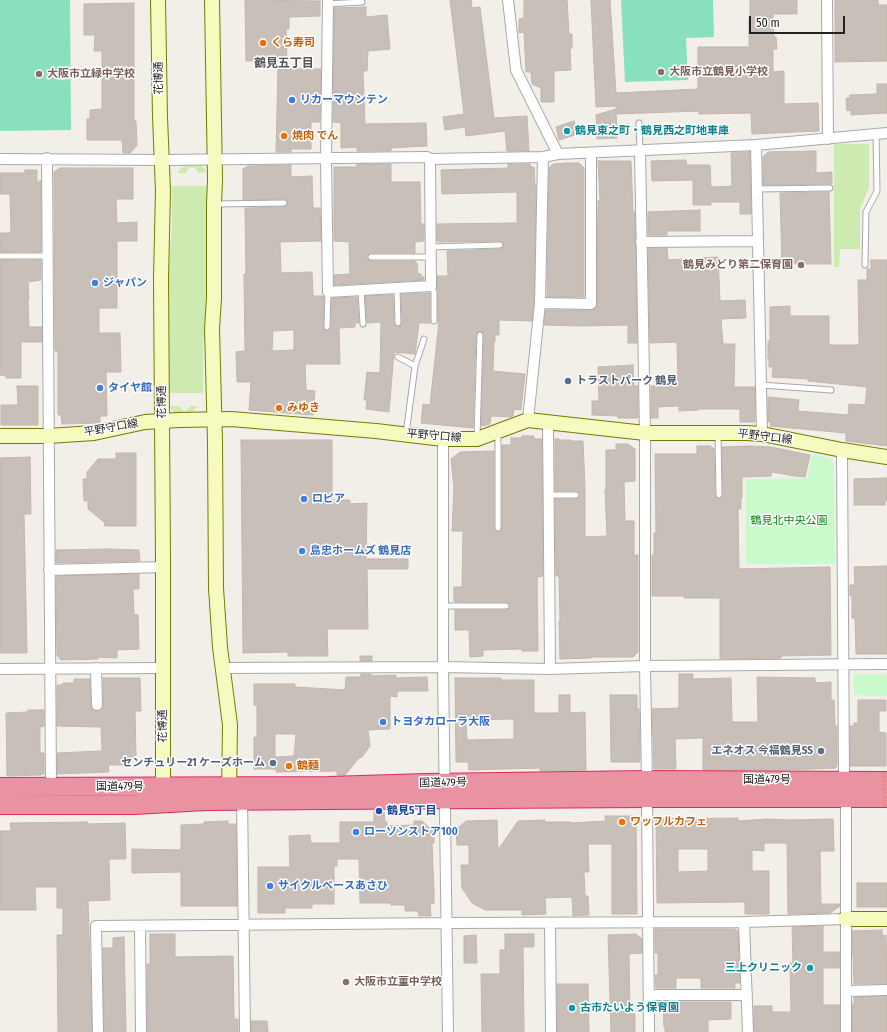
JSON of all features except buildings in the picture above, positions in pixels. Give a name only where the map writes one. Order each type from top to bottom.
[{"type":"highway","name":"国道479号","points":[[0,805],[46,805],[163,795],[445,791],[647,780],[844,780],[885,776]]},
{"type":"highway","name":"国道479号","points":[[0,787],[50,787],[163,795]]},
{"type":"highway","name":"国道479号","points":[[445,791],[647,798],[846,798],[886,803]]},
{"type":"street","name":"花博通","points":[[158,0],[163,191],[161,279],[163,795]]},
{"type":"street","points":[[212,0],[214,159],[216,180],[214,204],[214,298],[212,329],[216,588],[222,668],[230,725],[236,794],[244,925],[245,1032]]},
{"type":"street","points":[[508,0],[516,70],[558,154]]},
{"type":"street","points":[[827,0],[828,139]]},
{"type":"street","points":[[328,2],[326,159],[328,292],[431,286],[430,159]]},
{"type":"street","points":[[0,159],[47,158],[162,160],[542,157],[558,154],[756,145],[887,133]]},
{"type":"street","points":[[756,145],[762,434]]},
{"type":"street","points":[[640,150],[645,433],[645,666],[647,780]]},
{"type":"street","points":[[540,303],[591,304],[592,153]]},
{"type":"street","points":[[528,420],[540,303],[542,157]]},
{"type":"street","points":[[47,158],[50,787]]},
{"type":"street","points":[[641,242],[758,241]]},
{"type":"street","name":"平野守口線","points":[[0,436],[48,436],[104,432],[145,422],[190,419],[244,419],[406,434],[443,439],[478,439],[528,420],[645,433],[762,434],[842,450],[887,457]]},
{"type":"street","points":[[548,422],[550,668]]},
{"type":"street","points":[[443,439],[443,667],[448,1032]]},
{"type":"street","points":[[842,450],[842,664],[844,780]]},
{"type":"street","points":[[49,570],[163,567]]},
{"type":"street","points":[[222,668],[550,668],[887,664]]},
{"type":"street","points":[[96,668],[96,705]]},
{"type":"street","points":[[0,669],[163,668]]},
{"type":"street","points":[[647,798],[649,1032]]},
{"type":"street","points":[[846,798],[846,1032]]},
{"type":"street","points":[[98,1032],[96,926],[744,922],[887,919]]},
{"type":"street","points":[[744,922],[748,1032]]},
{"type":"street","points":[[550,923],[551,1032]]},
{"type":"street","points":[[140,926],[141,1032]]},
{"type":"street","points":[[846,991],[887,990]]},
{"type":"street","points":[[649,995],[747,995]]},
{"type":"lane","points":[[328,2],[362,2]]},
{"type":"lane","points":[[639,123],[640,150]]},
{"type":"lane","points":[[865,265],[866,212],[877,191],[876,134]]},
{"type":"lane","points":[[757,189],[830,188]]},
{"type":"lane","points":[[214,204],[284,203]]},
{"type":"lane","points":[[371,257],[500,245]]},
{"type":"lane","points":[[0,256],[48,256]]},
{"type":"lane","points":[[431,286],[434,292],[434,321]]},
{"type":"lane","points":[[397,288],[398,323]]},
{"type":"lane","points":[[362,290],[363,324]]},
{"type":"lane","points":[[327,327],[328,292]]},
{"type":"lane","points":[[478,439],[480,335]]},
{"type":"lane","points":[[406,434],[415,366],[424,339]]},
{"type":"lane","points":[[398,357],[415,366]]},
{"type":"lane","points":[[761,385],[831,390]]},
{"type":"lane","points":[[498,431],[498,528]]},
{"type":"lane","points":[[718,433],[719,495]]},
{"type":"lane","points":[[549,495],[576,495]]},
{"type":"lane","points":[[443,606],[506,606]]},
{"type":"path","points":[[885,776],[886,803]]},
{"type":"green space","name":"大阪市立緑中学校","points":[[0,0],[70,0],[71,130],[0,131]]},
{"type":"green space","points":[[621,0],[713,0],[714,37],[686,38],[688,80],[625,82]]},
{"type":"green space","points":[[834,144],[869,144],[869,188],[860,209],[860,249],[840,249],[839,267],[834,267]]},
{"type":"green space","points":[[189,164],[200,164],[206,172],[198,173],[196,169],[192,167],[188,169],[186,173],[177,173],[181,168]]},
{"type":"green space","points":[[172,186],[207,186],[207,298],[203,346],[203,393],[168,393],[168,276],[172,229]]},
{"type":"green space","points":[[169,406],[178,406],[185,412],[191,406],[198,406],[192,412],[186,414],[176,414]]},
{"type":"green space","name":"鶴見北中央公園","points":[[812,454],[830,458],[834,464],[835,564],[746,564],[746,479],[808,478]]},
{"type":"green space","points":[[854,674],[887,675],[887,696],[854,695]]},
{"type":"place","name":"くら寿司","points":[[263,43]]},
{"type":"place","name":"大阪市立鶴見小学校","points":[[661,72]]},
{"type":"place","name":"大阪市立緑中学校","points":[[39,74]]},
{"type":"place","name":"リカーマウンテン","points":[[292,100]]},
{"type":"place","name":"鶴見東之町・鶴見西之町地車庫","points":[[567,131]]},
{"type":"place","name":"焼肉 でん","points":[[284,136]]},
{"type":"place","name":"鶴見みどり第二保育園","points":[[801,265]]},
{"type":"place","name":"ジャパン","points":[[95,283]]},
{"type":"place","name":"トラストパーク 鶴見","points":[[568,381]]},
{"type":"place","name":"タイヤ館","points":[[100,388]]},
{"type":"place","name":"みゆき","points":[[279,408]]},
{"type":"place","name":"ロピア","points":[[304,499]]},
{"type":"place","name":"島忠ホームズ 鶴見店","points":[[302,551]]},
{"type":"place","name":"トヨタカローラ大阪","points":[[383,722]]},
{"type":"place","name":"エネオス 今福鶴見SS","points":[[821,751]]},
{"type":"place","name":"センチュリー21 ケーズホーム","points":[[273,763]]},
{"type":"place","name":"鶴麺","points":[[289,766]]},
{"type":"place","name":"鶴見5丁目","points":[[379,811]]},
{"type":"place","name":"ワッフルカフェ","points":[[622,822]]},
{"type":"place","name":"ローソンストア100","points":[[356,832]]},
{"type":"place","name":"サイクルベースあさひ","points":[[270,886]]},
{"type":"place","name":"三上クリニック","points":[[810,968]]},
{"type":"place","name":"大阪市立菫中学校","points":[[346,982]]},
{"type":"place","name":"古市たいよう保育園","points":[[572,1008]]},
{"type":"district","name":"鶴見五丁目","points":[[284,64]]}]
